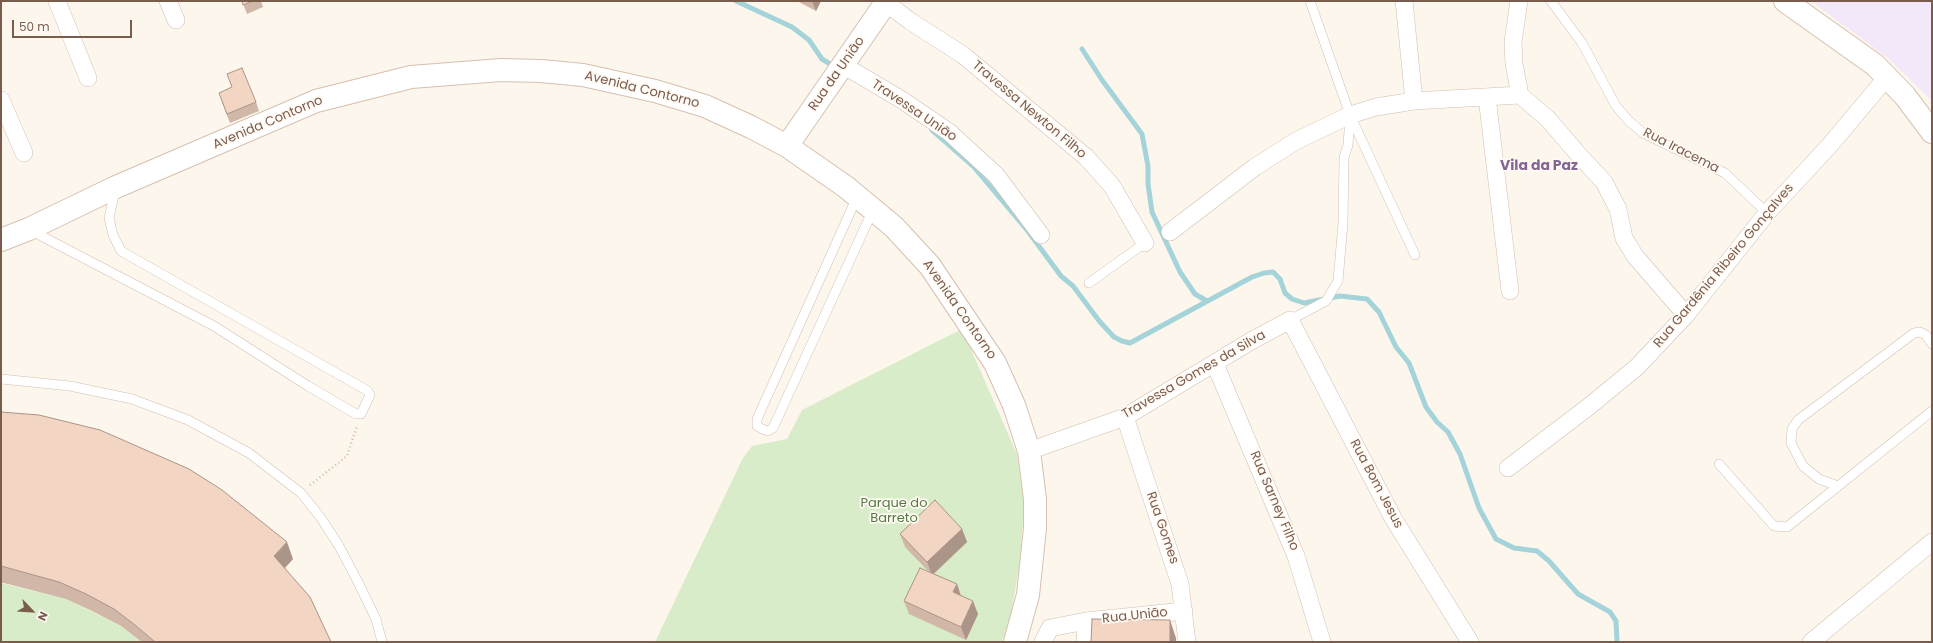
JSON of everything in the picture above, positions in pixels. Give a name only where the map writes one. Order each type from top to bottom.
[{"type":"street","points":[[57,1],[88,78]]},
{"type":"street","points":[[168,1],[176,20]]},
{"type":"street","points":[[1404,1],[1414,101]]},
{"type":"street","points":[[1519,1],[1513,42],[1514,64],[1520,95],[1548,119],[1604,182],[1618,209],[1624,238],[1635,256],[1686,315]]},
{"type":"street","points":[[1785,1],[1836,36],[1887,77],[1905,96],[1932,132]]},
{"type":"street","name":"Rua da União","points":[[787,146],[886,2]]},
{"type":"street","name":"Travessa Newton Filho","points":[[886,2],[910,21],[963,55],[1086,157],[1112,186],[1145,243]]},
{"type":"street","name":"Avenida Contorno","points":[[1,240],[29,229],[116,187],[316,101],[411,77],[501,70],[541,71],[583,75],[655,91],[705,106],[751,127],[787,146],[865,203],[894,227],[930,266],[995,363],[1014,404],[1029,451],[1035,499],[1035,528],[1028,595],[1015,642]]},
{"type":"street","name":"Travessa União","points":[[840,70],[902,100],[949,132],[996,175],[1041,235]]},
{"type":"street","name":"Rua Gardênia Ribeiro Gonçalves","points":[[1508,468],[1587,408],[1637,367],[1686,315],[1767,213],[1830,145],[1887,77]]},
{"type":"street","points":[[1170,232],[1255,166],[1296,141],[1350,115],[1376,107],[1414,101],[1520,95]]},
{"type":"street","points":[[1487,97],[1510,291]]},
{"type":"street","points":[[1,100],[24,153]]},
{"type":"street","name":"Travessa Gomes da Silva","points":[[1029,451],[1125,417],[1290,320]]},
{"type":"street","name":"Rua Bom Jesus","points":[[1290,320],[1393,518],[1470,642]]},
{"type":"street","name":"Rua Sarney Filho","points":[[1215,364],[1296,556],[1322,642]]},
{"type":"street","name":"Rua Gomes","points":[[1125,417],[1180,584],[1187,642]]},
{"type":"street","points":[[1810,642],[1932,542]]},
{"type":"street","name":"Rua União","points":[[1043,642],[1050,628],[1086,621],[1184,612]]},
{"type":"street","name":"Rua União","points":[[1085,642],[1086,621]]},
{"type":"lane","points":[[1310,1],[1350,115],[1415,255]]},
{"type":"lane","name":"Rua Iracema","points":[[1551,1],[1582,43],[1616,106],[1629,121],[1643,133],[1724,173],[1767,213]]},
{"type":"lane","points":[[1290,320],[1326,301],[1338,281],[1343,224],[1344,164],[1348,145],[1350,115]]},
{"type":"lane","points":[[29,229],[214,326],[308,386],[356,414],[361,414],[370,395],[368,391],[121,251],[113,235],[109,218],[116,187]]},
{"type":"lane","points":[[865,203],[773,428],[768,430],[762,429],[757,426],[756,419],[865,203]]},
{"type":"lane","points":[[1089,283],[1145,243]]},
{"type":"lane","points":[[1838,486],[1819,479],[1803,466],[1791,443],[1792,429],[1798,420],[1914,333],[1920,332],[1926,335],[1932,344]]},
{"type":"lane","points":[[1,379],[70,386],[132,399],[188,420],[249,453],[301,493],[321,518],[339,546],[376,619],[382,642]]},
{"type":"lane","points":[[1719,464],[1774,526],[1787,527],[1932,411]]},
{"type":"path","points":[[301,493],[347,456],[361,414]]},
{"type":"shaded area","points":[[1811,1],[1932,1],[1932,101],[1889,59]]},
{"type":"green space","name":"Parque do Barreto","points":[[962,329],[1017,454],[1024,505],[1020,562],[1011,615],[1002,642],[655,642],[743,458],[752,446],[787,439],[802,410]]},
{"type":"green space","points":[[1,583],[66,599],[121,626],[142,642],[1,642]]},
{"type":"building","points":[[242,1],[253,1],[243,5]]},
{"type":"building","points":[[242,68],[256,102],[227,114],[219,93],[232,87],[227,74]]},
{"type":"building","points":[[1,412],[39,415],[100,430],[189,469],[222,490],[287,542],[274,556],[310,597],[331,642],[155,642],[114,609],[86,594],[59,582],[1,566]]},
{"type":"building","points":[[935,500],[962,529],[927,562],[900,534]]},
{"type":"building","points":[[920,568],[957,584],[953,592],[973,601],[961,627],[904,601]]},
{"type":"building","points":[[1092,619],[1170,620],[1170,642],[1091,642]]},
{"type":"waterway","points":[[736,1],[792,27],[809,40],[822,59],[835,67]]},
{"type":"waterway","points":[[1082,49],[1102,80],[1142,134],[1148,166],[1148,184],[1152,212],[1180,272],[1195,294],[1207,301]]},
{"type":"waterway","points":[[932,130],[973,166],[1027,230],[1061,276],[1073,286],[1100,322],[1114,337],[1122,341],[1130,343],[1252,277],[1264,273],[1273,272],[1280,279],[1285,293],[1292,299],[1304,303],[1340,296],[1367,299],[1379,312],[1396,347],[1409,363],[1426,407],[1437,422],[1448,432],[1460,454],[1479,508],[1496,539],[1514,548],[1537,551],[1549,561],[1578,594],[1610,612],[1616,621],[1617,642]]},
{"type":"district","name":"Vila da Paz","points":[[1539,166]]}]
